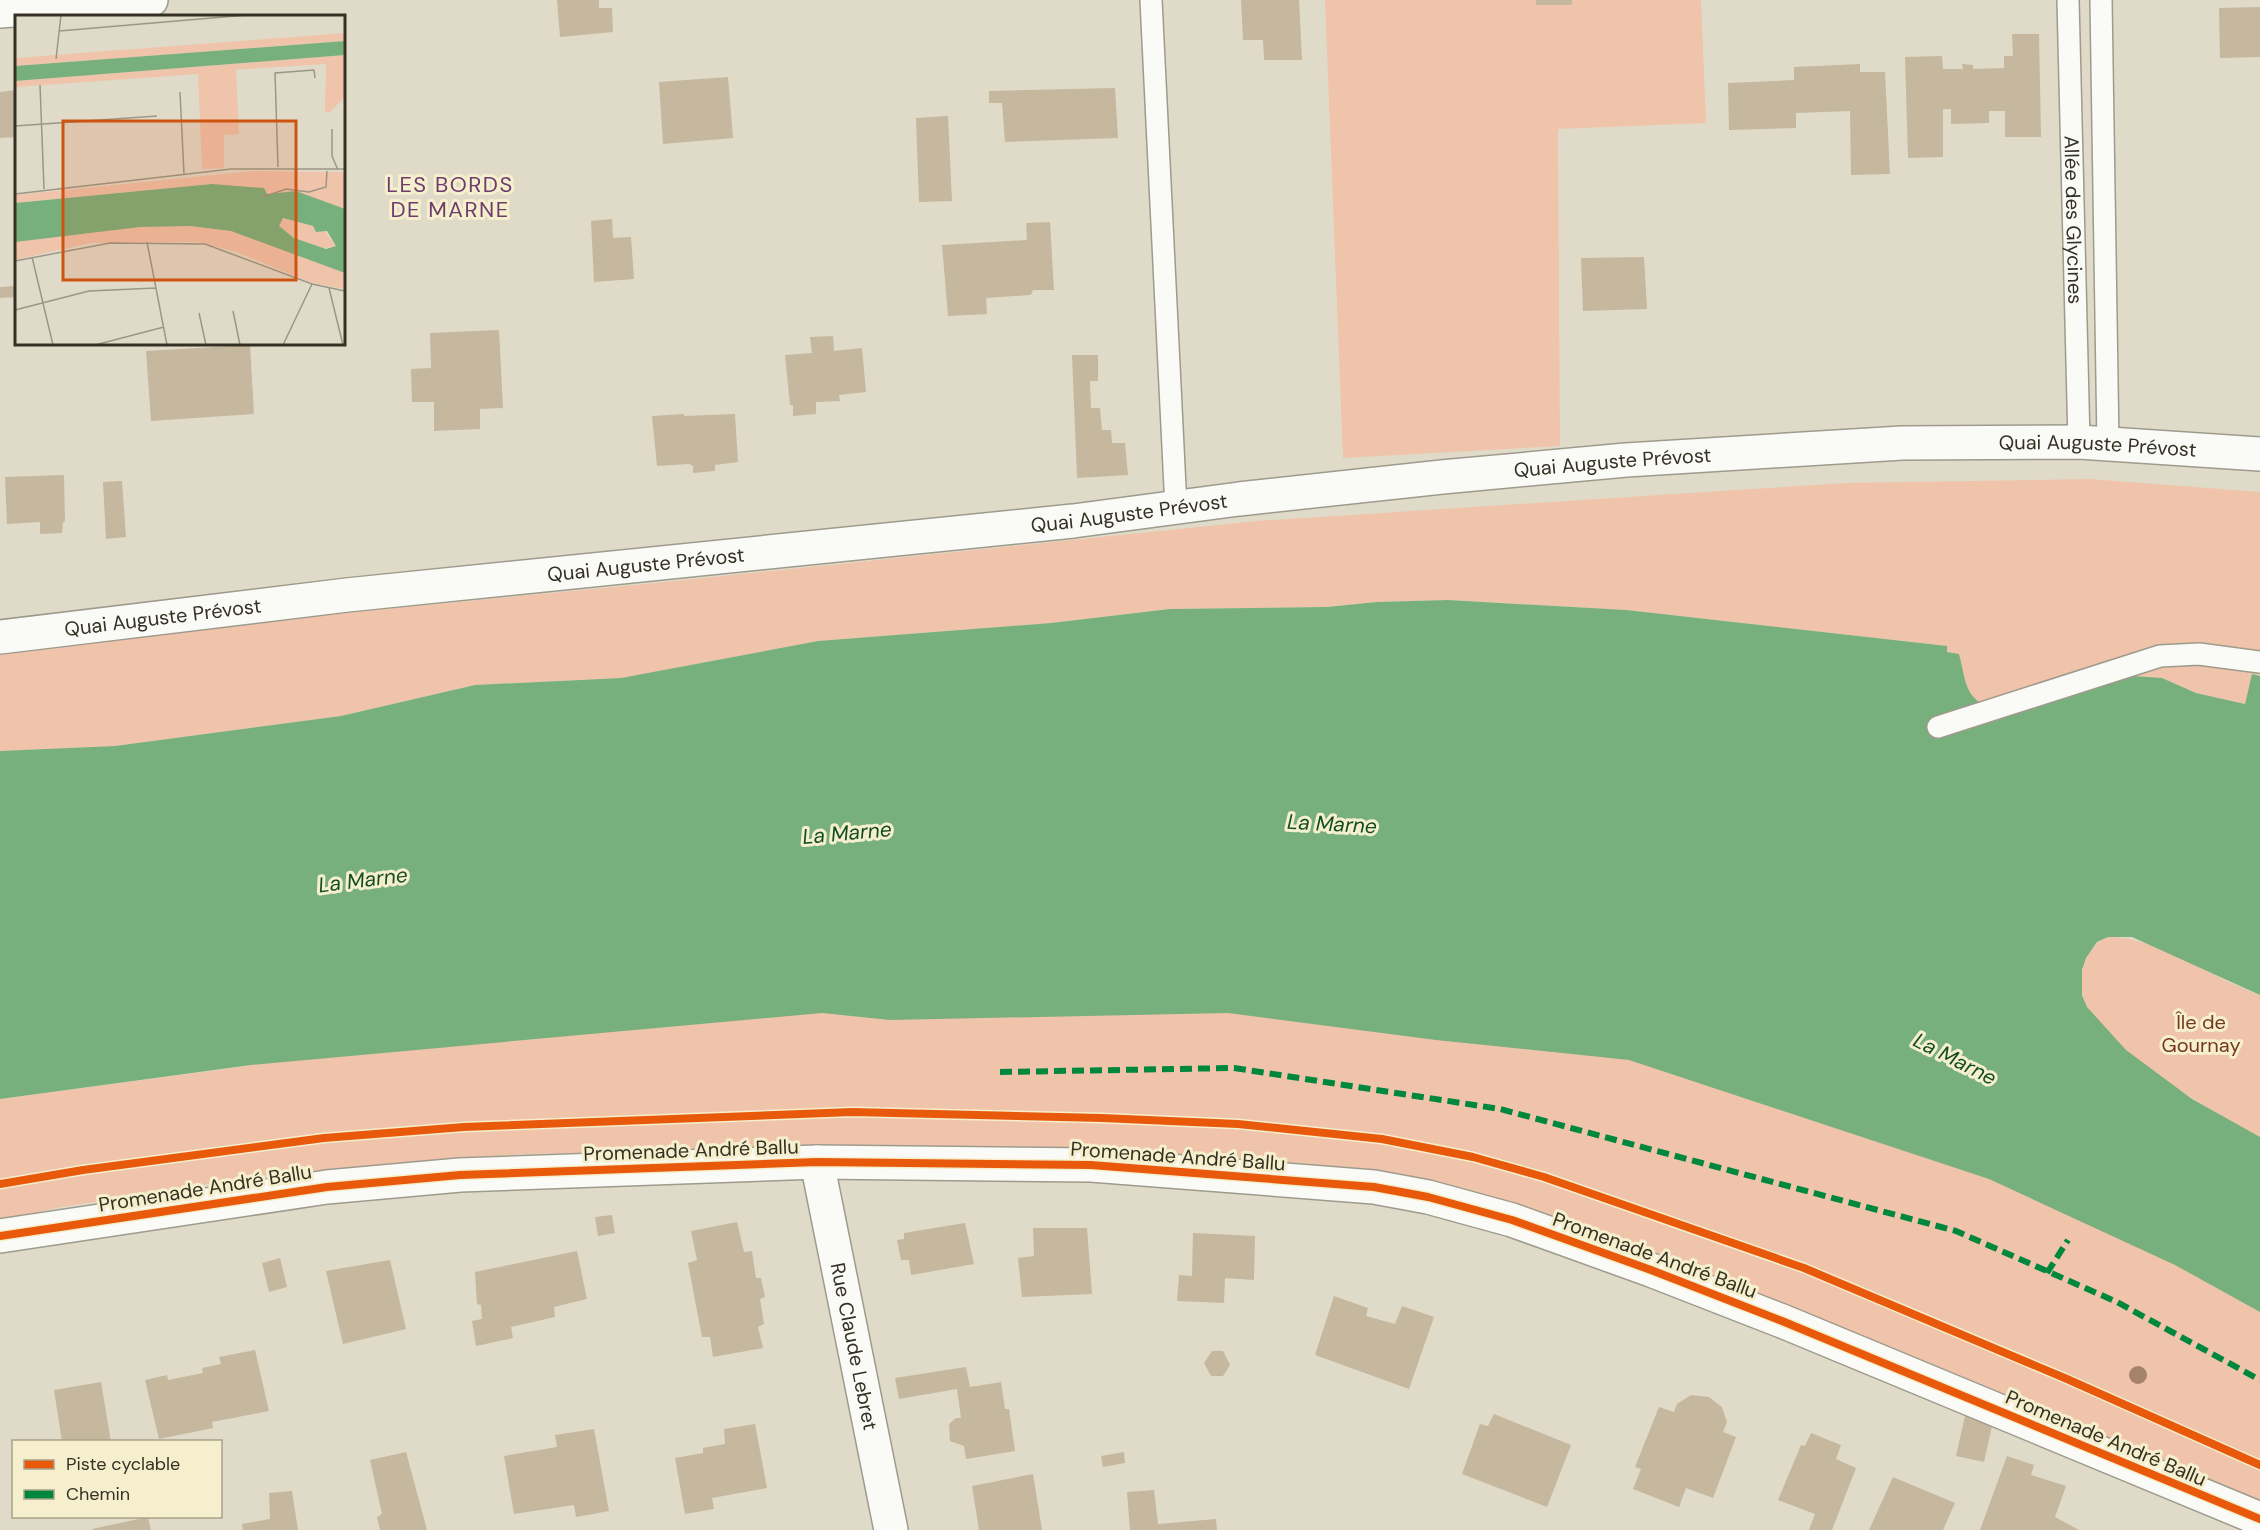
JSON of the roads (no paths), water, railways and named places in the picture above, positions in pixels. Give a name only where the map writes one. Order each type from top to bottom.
[{"type":"street","points":[[0,11],[152,0]]},
{"type":"street","name":"Quai Auguste Prévost","points":[[0,638],[347,595],[1176,508],[1406,481],[1626,460],[1902,443],[2094,443],[2260,454]]},
{"type":"street","name":"Promenade André Ballu","points":[[0,1236],[327,1186],[438,1176],[817,1162],[1091,1165],[1374,1186],[1428,1197],[1512,1220],[1662,1274],[1782,1321],[2260,1519]]},
{"type":"street","name":"Rue Claude Lebret","points":[[817,1162],[891,1530]]},
{"type":"lane","points":[[1151,0],[1176,508]]},
{"type":"lane","name":"Allée des Glycines","points":[[2068,0],[2094,443]]},
{"type":"lane","points":[[2094,443],[2101,0]]},
{"type":"lane","points":[[1938,727],[2160,656],[2199,654],[2260,662]]},
{"type":"water","name":"La Marne","points":[[1448,600],[1626,610],[1947,646],[1947,652],[1959,654],[1969,691],[1973,697],[1986,706],[2133,676],[2162,678],[2196,693],[2245,704],[2252,674],[2260,676],[2260,995],[2132,937],[2108,937],[2097,942],[2086,958],[2082,970],[2082,995],[2087,1007],[2126,1050],[2192,1099],[2260,1137],[2260,1312],[2175,1265],[1989,1179],[1629,1060],[1436,1040],[1228,1013],[890,1020],[822,1013],[251,1065],[0,1099],[0,751],[115,746],[341,716],[475,685],[621,678],[818,641],[1051,623],[1170,609],[1327,607],[1377,602]]},
{"type":"district","name":"LES BORDS DE MARNE","points":[[450,196]]},
{"type":"park label","name":"Île de Gournay","points":[[2201,1034]]}]
